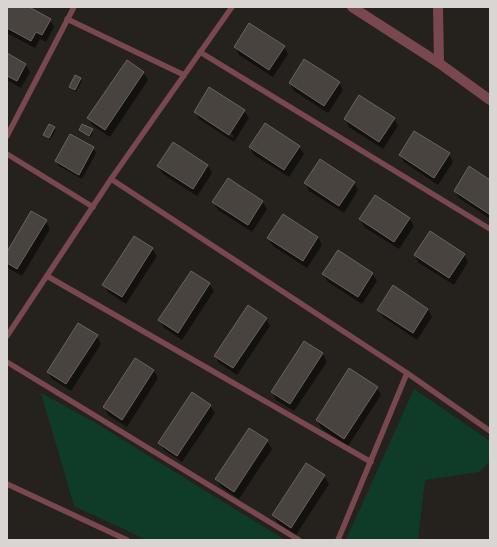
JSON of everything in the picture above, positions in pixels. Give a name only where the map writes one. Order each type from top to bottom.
[{"type":"street","points":[[352,7],[439,63],[490,100]]},
{"type":"street","points":[[438,7],[439,63]]},
{"type":"lane","points":[[7,136],[74,7]]},
{"type":"lane","points":[[7,336],[111,179],[232,7]]},
{"type":"lane","points":[[67,19],[184,76]]},
{"type":"lane","points":[[200,52],[490,229]]},
{"type":"lane","points":[[7,154],[93,207]]},
{"type":"lane","points":[[111,179],[407,373],[490,431]]},
{"type":"lane","points":[[48,276],[371,462]]},
{"type":"lane","points":[[7,362],[299,540]]},
{"type":"lane","points":[[338,540],[407,373]]},
{"type":"lane","points":[[7,484],[127,540]]},
{"type":"green space","points":[[414,389],[490,441],[490,461],[479,472],[425,480],[418,540],[346,540]]},
{"type":"green space","points":[[41,393],[94,422],[285,540],[147,540],[74,506]]},
{"type":"building","points":[[7,7],[29,7],[51,19],[42,35],[36,32],[31,41],[7,28]]},
{"type":"building","points":[[249,23],[285,46],[269,70],[234,47]]},
{"type":"building","points":[[7,53],[26,64],[17,81],[7,76]]},
{"type":"building","points":[[304,59],[340,82],[324,106],[289,83]]},
{"type":"building","points":[[127,60],[144,72],[105,130],[87,118]]},
{"type":"building","points":[[75,75],[81,78],[75,90],[69,87]]},
{"type":"building","points":[[209,87],[245,110],[229,135],[194,112]]},
{"type":"building","points":[[359,95],[395,118],[379,142],[344,119]]},
{"type":"building","points":[[265,123],[300,146],[284,170],[249,147]]},
{"type":"building","points":[[49,124],[55,127],[49,138],[43,135]]},
{"type":"building","points":[[82,124],[93,129],[89,136],[79,130]]},
{"type":"building","points":[[414,131],[450,153],[434,178],[399,155]]},
{"type":"building","points":[[70,134],[94,147],[79,175],[55,161]]},
{"type":"building","points":[[173,142],[208,165],[193,189],[157,166]]},
{"type":"building","points":[[320,159],[355,182],[339,206],[304,183]]},
{"type":"building","points":[[469,166],[490,180],[489,214],[454,191]]},
{"type":"building","points":[[228,178],[263,201],[248,225],[212,202]]},
{"type":"building","points":[[375,195],[410,218],[394,242],[359,219]]},
{"type":"building","points":[[31,211],[47,220],[17,269],[7,263],[7,252]]},
{"type":"building","points":[[283,214],[318,237],[303,261],[267,238]]},
{"type":"building","points":[[430,231],[465,254],[449,278],[414,255]]},
{"type":"building","points":[[134,236],[153,248],[122,297],[102,285]]},
{"type":"building","points":[[338,250],[373,273],[358,297],[322,274]]},
{"type":"building","points":[[191,271],[210,283],[178,333],[158,320]]},
{"type":"building","points":[[393,285],[428,309],[413,333],[377,310]]},
{"type":"building","points":[[248,305],[267,318],[233,368],[214,356]]},
{"type":"building","points":[[78,323],[98,335],[66,384],[47,372]]},
{"type":"building","points":[[304,341],[323,353],[290,404],[271,392]]},
{"type":"building","points":[[135,358],[154,370],[122,420],[103,407]]},
{"type":"building","points":[[349,368],[378,387],[344,439],[316,420]]},
{"type":"building","points":[[192,392],[211,405],[177,456],[158,443]]},
{"type":"building","points":[[249,428],[268,440],[234,492],[215,479]]},
{"type":"building","points":[[306,463],[325,475],[291,528],[272,515]]}]
